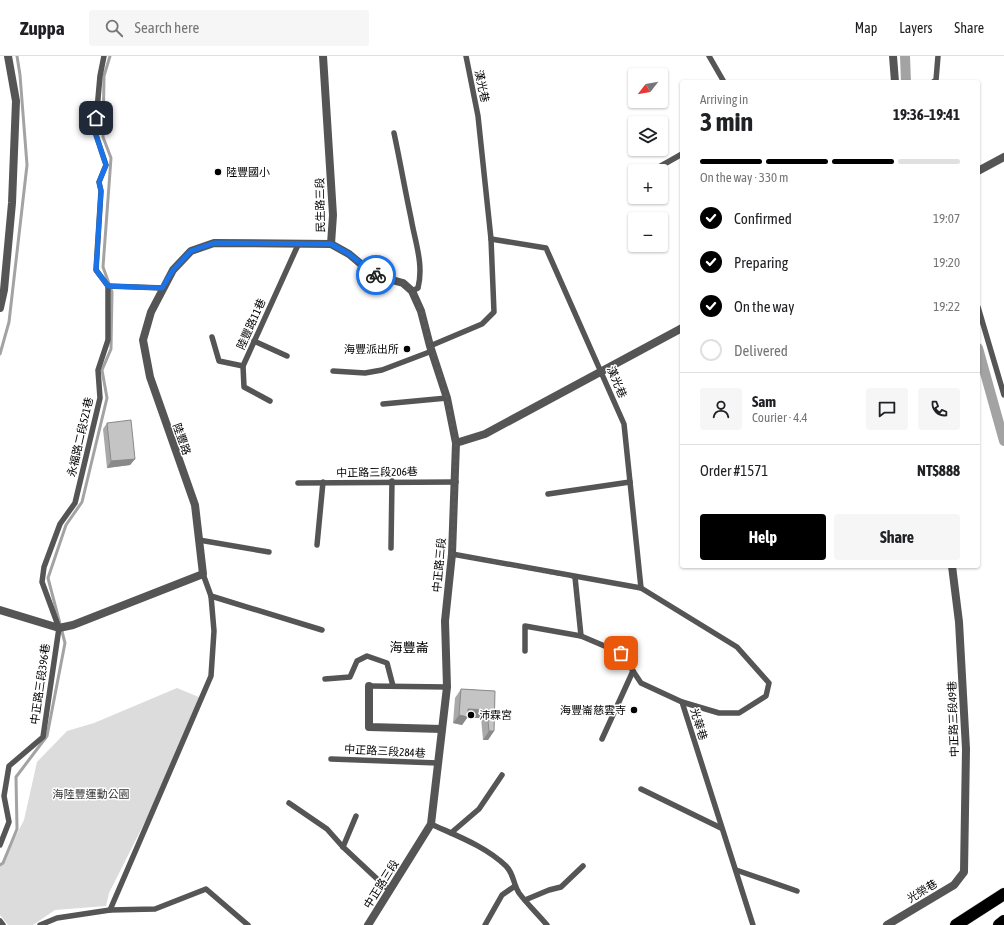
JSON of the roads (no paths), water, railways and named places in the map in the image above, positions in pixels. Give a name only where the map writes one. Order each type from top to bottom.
[{"type":"highway","points":[[956,925],[1004,894]]},
{"type":"highway","points":[[998,925],[1004,921]]},
{"type":"street","points":[[0,308],[4,290],[12,203],[16,101],[8,56]]},
{"type":"street","name":"民生路三段","points":[[323,56],[333,215],[331,244],[349,254],[374,275],[403,283],[412,291]]},
{"type":"street","points":[[893,56],[895,80]]},
{"type":"street","points":[[980,170],[1004,157]]},
{"type":"street","name":"陸豐路","points":[[202,574],[195,505],[150,377],[143,340],[152,312],[162,288],[173,270],[191,251],[214,243],[298,245],[331,244]]},
{"type":"street","points":[[412,291],[421,311],[431,349],[447,398],[456,443],[485,434],[680,329]]},
{"type":"street","name":"中正路三段","points":[[368,925],[431,824],[447,687],[445,621],[452,554],[456,482],[456,443]]},
{"type":"street","name":"中正路三段49巷","points":[[952,568],[960,622],[966,749],[964,872]]},
{"type":"street","points":[[0,610],[59,628],[72,625],[202,574]]},
{"type":"street","points":[[369,686],[368,726],[442,730]]},
{"type":"street","name":"光榮巷","points":[[887,925],[954,885],[964,872]]},
{"type":"lane","points":[[104,56],[100,76],[95,132],[106,165],[99,182],[101,191],[96,270],[108,286],[162,288]]},
{"type":"lane","name":"漢光巷","points":[[333,371],[365,373],[382,370],[431,349],[482,324],[494,312],[491,239],[478,116],[466,56]]},
{"type":"lane","points":[[709,56],[723,80]]},
{"type":"lane","points":[[936,80],[938,56]]},
{"type":"lane","points":[[394,133],[412,226],[420,253],[420,280],[418,288],[412,291]]},
{"type":"lane","points":[[664,164],[680,155]]},
{"type":"lane","name":"漢光巷","points":[[491,239],[546,248],[602,372],[624,424],[641,588]]},
{"type":"lane","name":"陸豐路11巷","points":[[270,401],[244,387],[243,366],[298,245]]},
{"type":"lane","name":"永福路二段521巷","points":[[59,628],[42,582],[44,567],[60,524],[75,503],[88,452],[100,398],[98,370],[108,340],[108,286]]},
{"type":"lane","points":[[980,314],[1004,396]]},
{"type":"lane","points":[[212,337],[219,361],[243,366]]},
{"type":"lane","points":[[254,341],[287,356]]},
{"type":"lane","points":[[383,404],[447,398]]},
{"type":"lane","points":[[391,548],[392,481]]},
{"type":"lane","name":"中正路三段206巷","points":[[298,483],[392,481],[456,482]]},
{"type":"lane","points":[[317,545],[323,482]]},
{"type":"lane","points":[[548,494],[630,482]]},
{"type":"lane","points":[[199,540],[270,552]]},
{"type":"lane","points":[[452,554],[641,588],[737,648],[769,683],[766,696],[739,713],[719,713],[682,702]]},
{"type":"lane","points":[[110,910],[210,676],[214,631],[211,596],[202,574]]},
{"type":"lane","points":[[575,577],[581,636]]},
{"type":"lane","points":[[211,596],[322,630]]},
{"type":"lane","name":"光華巷","points":[[525,651],[525,626],[581,636],[621,653],[641,683],[682,702],[753,925]]},
{"type":"lane","name":"中正路三段396巷","points":[[0,845],[9,822],[4,796],[9,766],[42,737],[59,628]]},
{"type":"lane","points":[[325,678],[350,677],[357,661],[367,656],[387,663],[393,686]]},
{"type":"lane","points":[[602,739],[633,671]]},
{"type":"lane","points":[[369,686],[447,687]]},
{"type":"lane","name":"中正路三段284巷","points":[[332,759],[438,764]]},
{"type":"lane","points":[[451,833],[479,809],[502,775]]},
{"type":"lane","points":[[641,789],[721,828]]},
{"type":"lane","points":[[289,803],[327,829],[343,847],[390,891]]},
{"type":"lane","points":[[343,847],[356,816]]},
{"type":"lane","points":[[431,824],[479,846],[506,866],[514,876],[515,886],[547,925]]},
{"type":"lane","points":[[525,900],[549,890],[561,887],[583,866]]},
{"type":"lane","points":[[736,870],[797,891]]},
{"type":"lane","points":[[485,925],[502,895],[515,886]]},
{"type":"lane","points":[[40,925],[57,918],[110,910],[154,909],[206,889],[248,925]]},
{"type":"lane","points":[[0,921],[3,925]]},
{"type":"waterway","points":[[0,354],[9,322],[27,165],[20,75],[17,56]]},
{"type":"waterway","points":[[0,865],[3,863],[17,829],[16,777],[47,736],[65,643],[48,578],[66,525],[82,502],[107,398],[102,370],[111,349],[112,292],[103,267],[111,158],[103,137],[104,76],[110,56]]},
{"type":"waterway","points":[[905,56],[906,80]]},
{"type":"waterway","points":[[980,355],[1004,441]]},
{"type":"place","name":"陸豐國小","points":[[218,172]]},
{"type":"place","name":"海豐派出所","points":[[407,349]]},
{"type":"place","name":"海豐崙慈雲寺","points":[[634,710]]},
{"type":"place","name":"沛霖宮","points":[[471,715]]},
{"type":"district","name":"海豐崙","points":[[409,647]]},
{"type":"park label","name":"海陸豐運動公園","points":[[91,794]]}]
